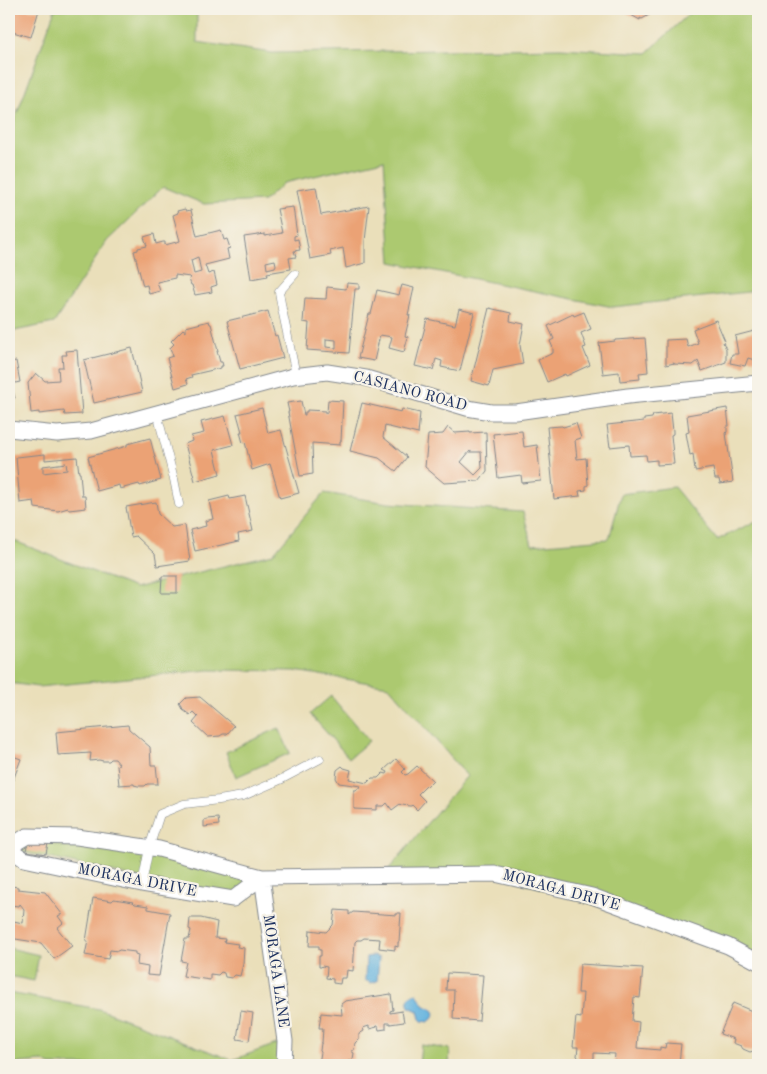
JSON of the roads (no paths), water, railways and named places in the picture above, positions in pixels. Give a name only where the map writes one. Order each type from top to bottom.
[{"type":"street","name":"CASIANO ROAD","points":[[9,429],[57,434],[91,431],[296,375],[327,372],[366,378],[467,408],[491,412],[516,412],[628,396],[758,383]]},
{"type":"street","name":"MORAGA DRIVE","points":[[262,878],[233,899],[142,884],[24,860],[9,848],[27,836],[77,837],[149,848],[262,878],[495,874],[592,896],[728,946],[758,962]]},
{"type":"street","name":"MORAGA LANE","points":[[262,878],[285,1041],[284,1065]]},
{"type":"lane","points":[[296,274],[280,292],[296,375]]},
{"type":"lane","points":[[156,413],[179,504]]},
{"type":"lane","points":[[142,884],[149,848],[160,814],[184,804],[243,796],[282,779],[320,759]]},
{"type":"water","points":[[373,956],[379,958],[377,981],[371,983],[365,980],[366,957]]},
{"type":"water","points":[[413,994],[417,994],[425,1006],[432,1009],[435,1013],[428,1022],[422,1021],[418,1011],[409,1007],[408,999]]}]
